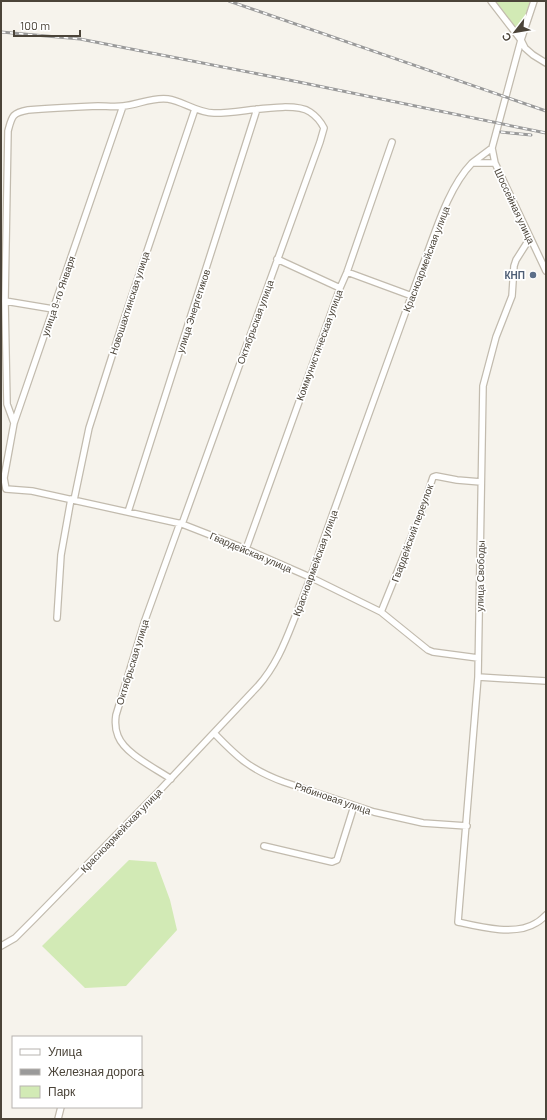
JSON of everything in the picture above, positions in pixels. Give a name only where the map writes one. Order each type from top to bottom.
[{"type":"street","points":[[491,1],[521,40],[525,48],[546,63]]},
{"type":"street","points":[[492,148],[521,40],[534,1]]},
{"type":"street","points":[[14,423],[7,404],[5,301],[8,131],[11,118],[17,112],[28,110],[123,106],[154,99],[169,99],[195,110],[213,113],[256,109]]},
{"type":"street","name":"улица 9-го Января","points":[[6,489],[4,478],[14,423],[123,106]]},
{"type":"street","name":"Октябрьская улица","points":[[171,779],[128,751],[118,738],[115,722],[116,715],[145,620],[278,259],[324,128],[320,121],[310,112],[298,107],[256,109]]},
{"type":"street","name":"улица Энергетиков","points":[[128,512],[256,109]]},
{"type":"street","name":"Новошахтинская улица","points":[[56,618],[62,555],[88,428],[195,110]]},
{"type":"street","name":"Коммунистическая улица","points":[[246,549],[347,272],[392,142]]},
{"type":"street","name":"Красноармейская улица","points":[[1,946],[15,938],[171,779],[258,686],[271,670],[312,578],[323,542],[448,200],[461,176],[472,163],[492,148]]},
{"type":"street","name":"Шоссейная улица","points":[[492,148],[495,163],[546,271]]},
{"type":"street","points":[[472,163],[495,163]]},
{"type":"street","name":"улица Свободы","points":[[530,238],[516,260],[514,266],[512,296],[496,337],[483,386],[478,677],[458,922],[483,928],[510,930],[526,928],[536,923],[546,915]]},
{"type":"street","points":[[278,259],[340,288]]},
{"type":"street","points":[[347,272],[412,296]]},
{"type":"street","points":[[5,301],[53,309]]},
{"type":"street","name":"Гвардейский переулок","points":[[381,612],[421,513],[433,477],[436,476],[457,480],[482,482]]},
{"type":"street","name":"Гвардейская улица","points":[[6,489],[32,491],[73,499],[181,524],[246,549],[312,578],[381,612],[428,650],[440,654],[478,658]]},
{"type":"street","points":[[478,677],[546,681]]},
{"type":"street","name":"Рябиновая улица","points":[[214,733],[245,763],[256,770],[284,782],[354,806],[423,824],[467,826]]},
{"type":"street","points":[[264,846],[332,862],[335,861],[337,860],[354,806]]},
{"type":"street","points":[[58,1119],[60,1108]]},
{"type":"green space","points":[[494,1],[530,1],[523,24],[517,27],[514,26]]},
{"type":"green space","points":[[129,860],[156,862],[170,900],[177,930],[126,986],[85,988],[42,946]]},
{"type":"railway","points":[[229,1],[546,111]]},
{"type":"railway","points":[[1,32],[80,39],[546,133]]},
{"type":"railway","points":[[501,132],[531,135]]},
{"type":"place","name":"КНП","points":[[533,275]]}]
